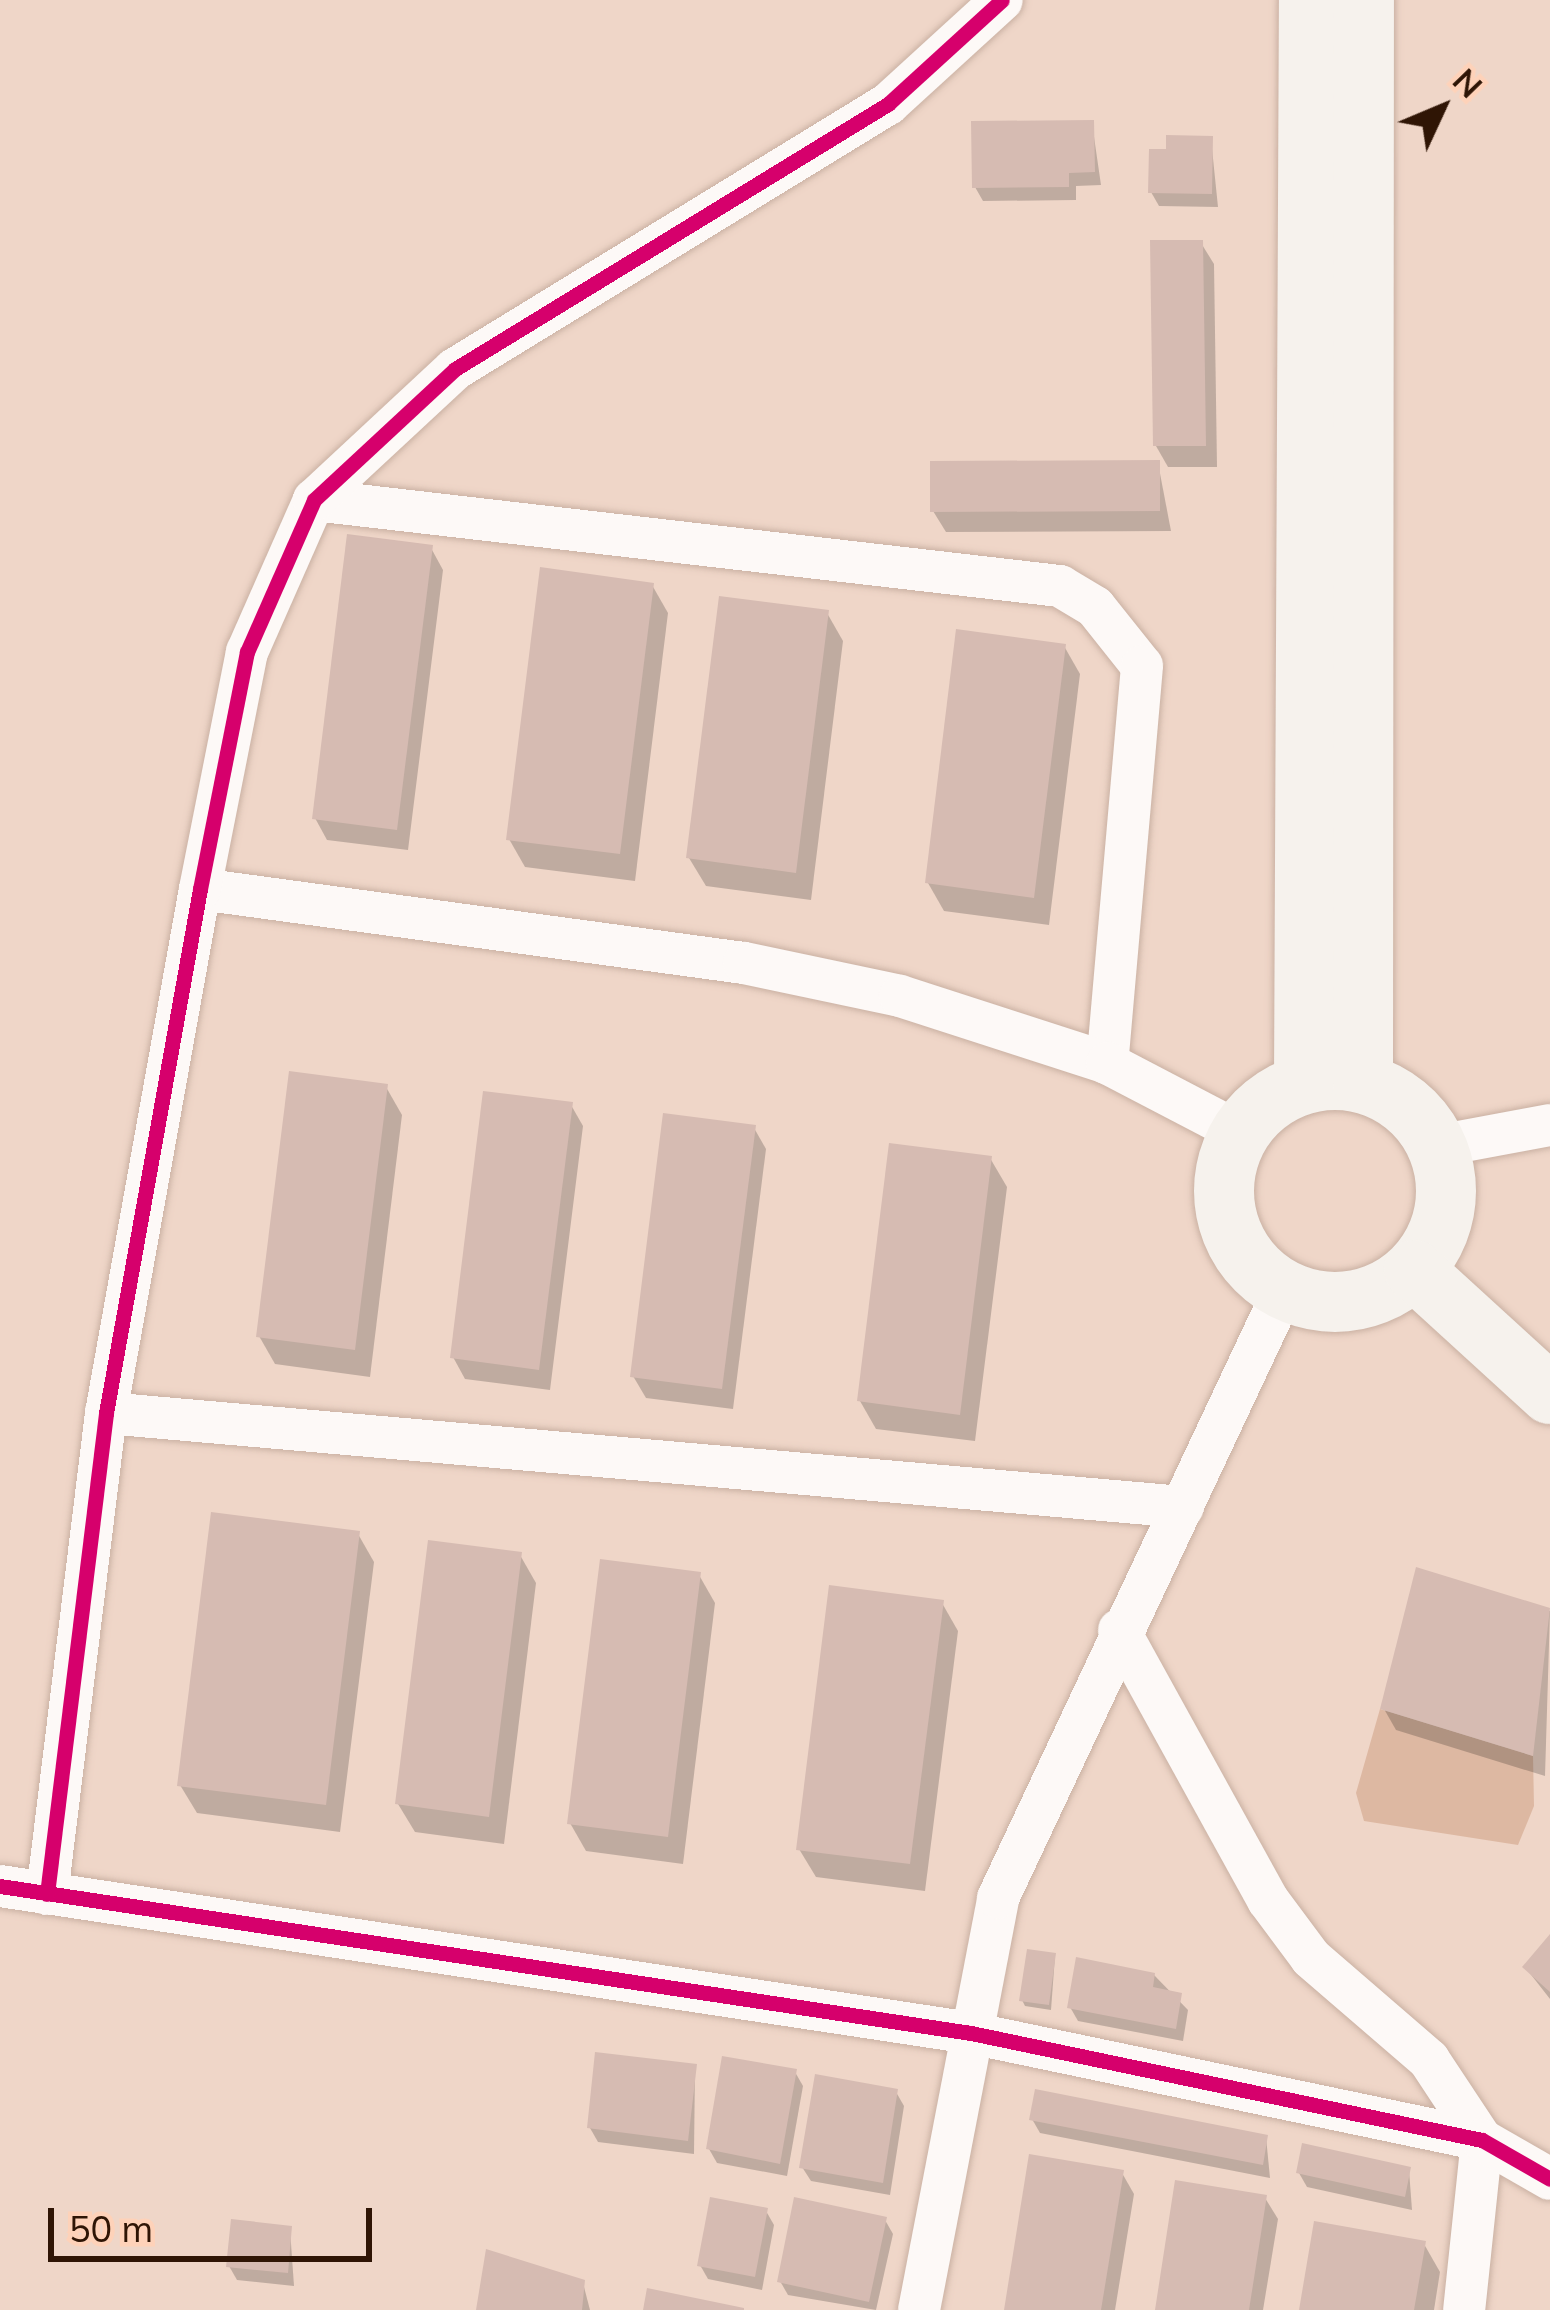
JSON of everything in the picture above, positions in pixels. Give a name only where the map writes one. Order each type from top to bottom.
[{"type":"main road","points":[[1304,1083],[1309,0]]},
{"type":"main road","points":[[1363,1083],[1364,0]]},
{"type":"main road","points":[[1304,1083],[1363,1083],[1394,1096],[1437,1146],[1445,1212],[1414,1270],[1353,1302],[1284,1290],[1255,1269],[1223,1203],[1239,1132],[1304,1083]]},
{"type":"main road","points":[[1414,1270],[1550,1394]]},
{"type":"street","points":[[47,1894],[106,1412],[200,890],[247,652],[314,500],[455,369],[888,104],[1002,0]]},
{"type":"street","points":[[314,500],[1060,586],[1095,607],[1142,665],[1107,1063]]},
{"type":"street","points":[[200,890],[744,963],[900,996],[1107,1063],[1239,1132]]},
{"type":"street","points":[[1437,1146],[1550,1126]]},
{"type":"street","points":[[919,2310],[998,1898],[1119,1630],[1183,1507],[1284,1290]]},
{"type":"street","points":[[106,1412],[1183,1507]]},
{"type":"street","points":[[1119,1630],[1268,1900],[1311,1958],[1429,2060],[1482,2140],[1464,2310]]},
{"type":"street","points":[[0,1886],[971,2033],[1482,2140],[1550,2179]]},
{"type":"shaded area","points":[[1380,1709],[1533,1756],[1534,1806],[1518,1845],[1364,1821],[1356,1793]]},
{"type":"building","points":[[1094,120],[1095,172],[1069,173],[1069,187],[972,188],[971,121]]},
{"type":"building","points":[[1166,135],[1213,136],[1212,194],[1148,193],[1149,149],[1166,149]]},
{"type":"building","points":[[1150,240],[1203,240],[1206,446],[1153,446]]},
{"type":"building","points":[[1160,460],[1160,511],[930,512],[930,461]]},
{"type":"building","points":[[347,534],[433,545],[397,830],[312,819]]},
{"type":"building","points":[[540,567],[654,583],[620,854],[506,840]]},
{"type":"building","points":[[719,596],[829,610],[796,873],[686,858]]},
{"type":"building","points":[[956,629],[1066,644],[1034,898],[925,883]]},
{"type":"building","points":[[289,1071],[388,1084],[355,1350],[256,1337]]},
{"type":"building","points":[[483,1091],[573,1102],[539,1370],[450,1358]]},
{"type":"building","points":[[663,1113],[756,1125],[722,1389],[630,1377]]},
{"type":"building","points":[[889,1143],[992,1156],[960,1415],[857,1401]]},
{"type":"building","points":[[211,1512],[360,1531],[326,1805],[177,1786]]},
{"type":"building","points":[[428,1540],[522,1552],[489,1817],[395,1804]]},
{"type":"building","points":[[600,1559],[701,1572],[668,1837],[567,1824]]},
{"type":"building","points":[[1416,1567],[1550,1608],[1533,1756],[1380,1709]]},
{"type":"building","points":[[829,1585],[944,1600],[910,1864],[796,1850]]},
{"type":"building","points":[[1550,1934],[1550,1992],[1522,1967]]},
{"type":"building","points":[[1027,1949],[1056,1953],[1049,2005],[1019,2001]]},
{"type":"building","points":[[1076,1957],[1155,1973],[1153,1987],[1182,1993],[1176,2029],[1067,2008]]},
{"type":"building","points":[[595,2052],[697,2064],[688,2141],[587,2128]]},
{"type":"building","points":[[722,2056],[797,2069],[780,2164],[706,2149]]},
{"type":"building","points":[[815,2074],[898,2089],[883,2183],[799,2168]]},
{"type":"building","points":[[1035,2089],[1268,2135],[1263,2165],[1029,2120]]},
{"type":"building","points":[[1302,2143],[1411,2167],[1405,2197],[1296,2173]]},
{"type":"building","points":[[1029,2154],[1124,2170],[1101,2310],[1004,2310]]},
{"type":"building","points":[[1175,2180],[1267,2195],[1249,2310],[1155,2310]]},
{"type":"building","points":[[710,2197],[768,2208],[755,2277],[697,2266]]},
{"type":"building","points":[[794,2197],[887,2217],[869,2302],[777,2282]]},
{"type":"building","points":[[231,2219],[292,2226],[288,2273],[226,2267]]},
{"type":"building","points":[[1314,2221],[1426,2241],[1414,2310],[1299,2310]]},
{"type":"building","points":[[486,2249],[585,2280],[582,2310],[476,2310]]},
{"type":"building","points":[[647,2288],[744,2308],[744,2310],[643,2310]]},
{"type":"cycle path","points":[[47,1894],[106,1413],[200,889],[247,652],[314,500],[455,369],[888,104],[1002,0]]},
{"type":"cycle path","points":[[0,1886],[971,2033],[1482,2140],[1550,2179]]}]
